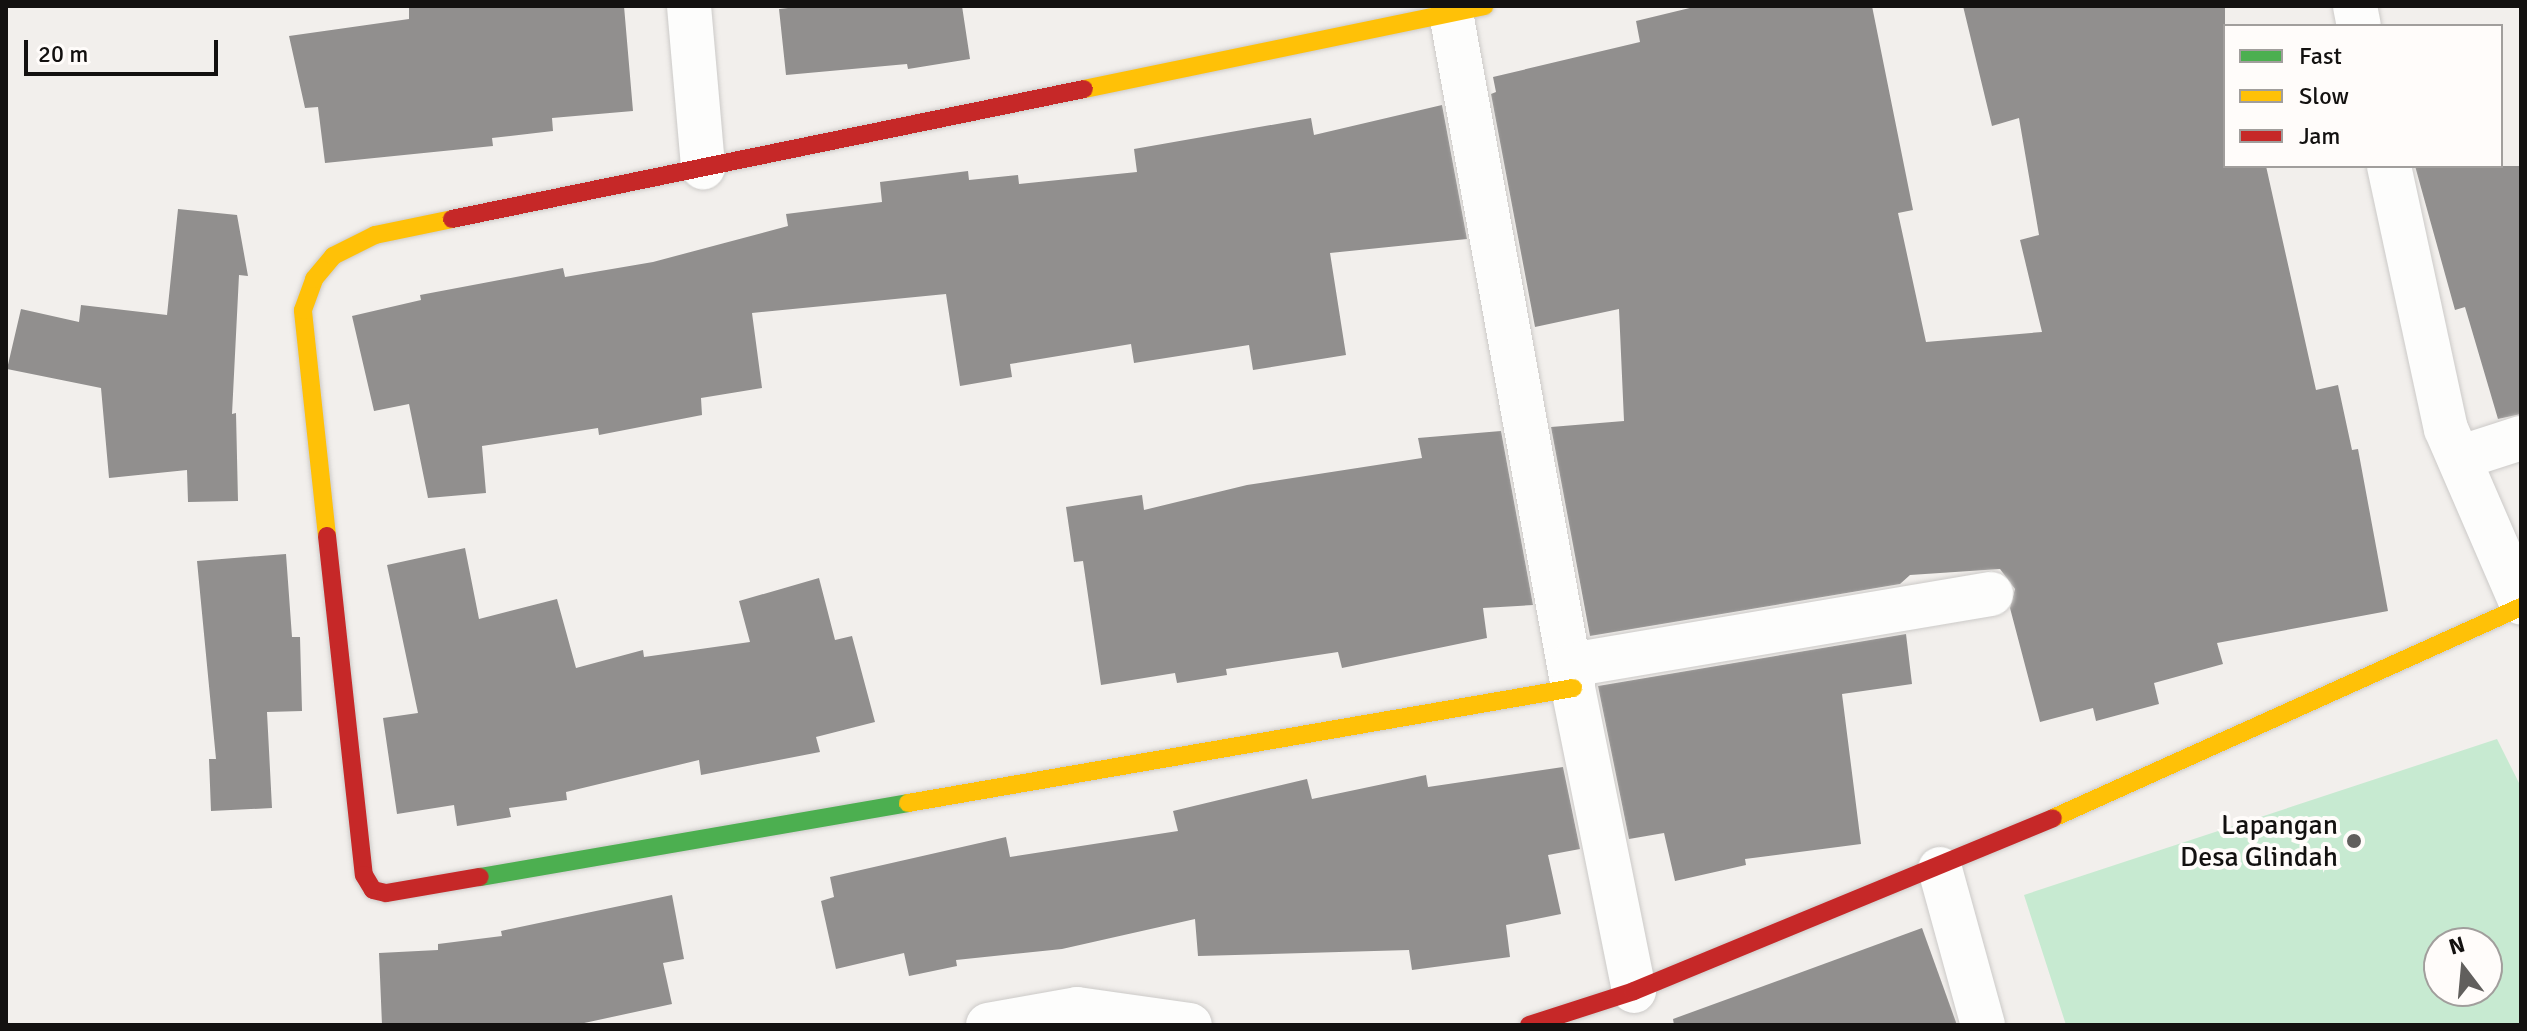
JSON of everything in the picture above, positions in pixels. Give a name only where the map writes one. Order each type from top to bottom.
[{"type":"street","points":[[689,6],[703,167]]},
{"type":"street","points":[[1634,991],[1572,677],[1468,10],[375,235],[333,256],[314,279],[303,310],[364,875],[373,890],[401,890],[1572,677],[1991,594]]},
{"type":"street","points":[[1529,1025],[1634,991],[1940,869],[2521,605],[2446,429],[2389,168]]},
{"type":"street","points":[[2459,458],[2521,438]]},
{"type":"street","points":[[1940,869],[1983,1025]]},
{"type":"street","points":[[988,1025],[1077,1009],[1190,1025]]},
{"type":"green space","name":"Lapangan Desa Glindah","points":[[2497,739],[2521,787],[2521,1025],[2066,1025],[2024,895]]},
{"type":"building","points":[[409,6],[624,6],[633,111],[552,118],[553,131],[492,138],[493,146],[325,163],[318,107],[305,108],[289,36],[409,19]]},
{"type":"building","points":[[806,6],[962,6],[970,59],[908,69],[907,64],[786,75],[779,9]]},
{"type":"building","points":[[1698,6],[1872,6],[1913,210],[1898,213],[1926,342],[2042,332],[2020,240],[2039,235],[2019,118],[1992,126],[1963,6],[2225,6],[2223,168],[2266,168],[2316,390],[2338,385],[2352,450],[2358,449],[2388,611],[2217,643],[2223,664],[2154,683],[2159,704],[2096,721],[2093,708],[2040,722],[2010,608],[2015,589],[2000,569],[1910,575],[1900,584],[1590,636],[1551,427],[1624,421],[1619,309],[1535,327],[1491,94],[1496,92],[1493,77],[1640,42],[1636,21]]},
{"type":"building","points":[[1442,105],[1467,239],[1330,253],[1346,355],[1253,370],[1249,345],[1134,363],[1131,344],[1010,364],[1012,377],[960,386],[946,294],[752,313],[762,388],[701,398],[702,415],[599,435],[598,428],[482,446],[486,493],[428,498],[409,404],[374,411],[352,316],[421,300],[420,295],[563,268],[565,277],[653,262],[788,226],[786,214],[882,202],[880,182],[968,171],[969,180],[1018,175],[1019,184],[1137,172],[1134,149],[1311,118],[1314,135]]},
{"type":"building","points":[[2521,166],[2521,414],[2498,419],[2465,307],[2455,310],[2416,168]]},
{"type":"building","points":[[178,209],[237,215],[248,276],[239,275],[232,414],[236,413],[238,501],[188,502],[187,470],[109,478],[101,388],[7,369],[21,309],[79,322],[81,305],[167,315]]},
{"type":"building","points":[[1501,431],[1533,605],[1483,608],[1487,638],[1342,668],[1338,652],[1226,669],[1227,675],[1177,683],[1175,673],[1101,685],[1083,561],[1074,562],[1066,507],[1142,495],[1144,510],[1247,485],[1422,458],[1418,438]]},
{"type":"building","points":[[465,548],[479,619],[557,599],[576,668],[643,650],[644,657],[750,642],[739,601],[819,578],[835,640],[852,636],[875,722],[816,737],[820,752],[701,775],[699,760],[566,792],[567,800],[509,808],[511,817],[457,826],[454,805],[397,814],[383,718],[418,713],[387,565]]},
{"type":"building","points":[[286,554],[292,637],[300,637],[302,711],[267,712],[272,808],[211,811],[209,759],[216,759],[197,561]]},
{"type":"building","points":[[1906,634],[1912,684],[1842,694],[1861,844],[1745,859],[1746,865],[1675,881],[1664,833],[1629,839],[1598,686]]},
{"type":"building","points":[[1563,767],[1580,849],[1548,855],[1561,914],[1506,925],[1510,957],[1412,970],[1409,950],[1198,956],[1195,919],[1062,949],[956,960],[957,966],[909,976],[904,953],[836,969],[821,901],[834,897],[830,877],[1006,837],[1010,857],[1178,831],[1173,811],[1307,779],[1312,799],[1426,775],[1428,787]]},
{"type":"building","points":[[672,895],[684,959],[663,963],[672,1004],[575,1025],[382,1025],[379,953],[438,950],[438,944],[502,936],[501,931]]},
{"type":"building","points":[[1922,928],[1957,1025],[1674,1025],[1673,1019]]},
{"type":"traffic: fast","points":[[480,877],[908,803]]},
{"type":"traffic: slow","points":[[1084,89],[1484,6]]},
{"type":"traffic: slow","points":[[327,536],[303,310],[314,279],[333,256],[375,235],[452,219]]},
{"type":"traffic: slow","points":[[2053,818],[2521,607]]},
{"type":"traffic: slow","points":[[908,803],[1573,688]]},
{"type":"traffic: jam","points":[[452,219],[1084,89]]},
{"type":"traffic: jam","points":[[327,536],[364,875],[373,890],[386,893],[480,877]]},
{"type":"traffic: jam","points":[[1529,1025],[1634,991],[2053,818]]},
{"type":"place","name":"Lapangan Desa Glindah","points":[[2354,841]]}]
